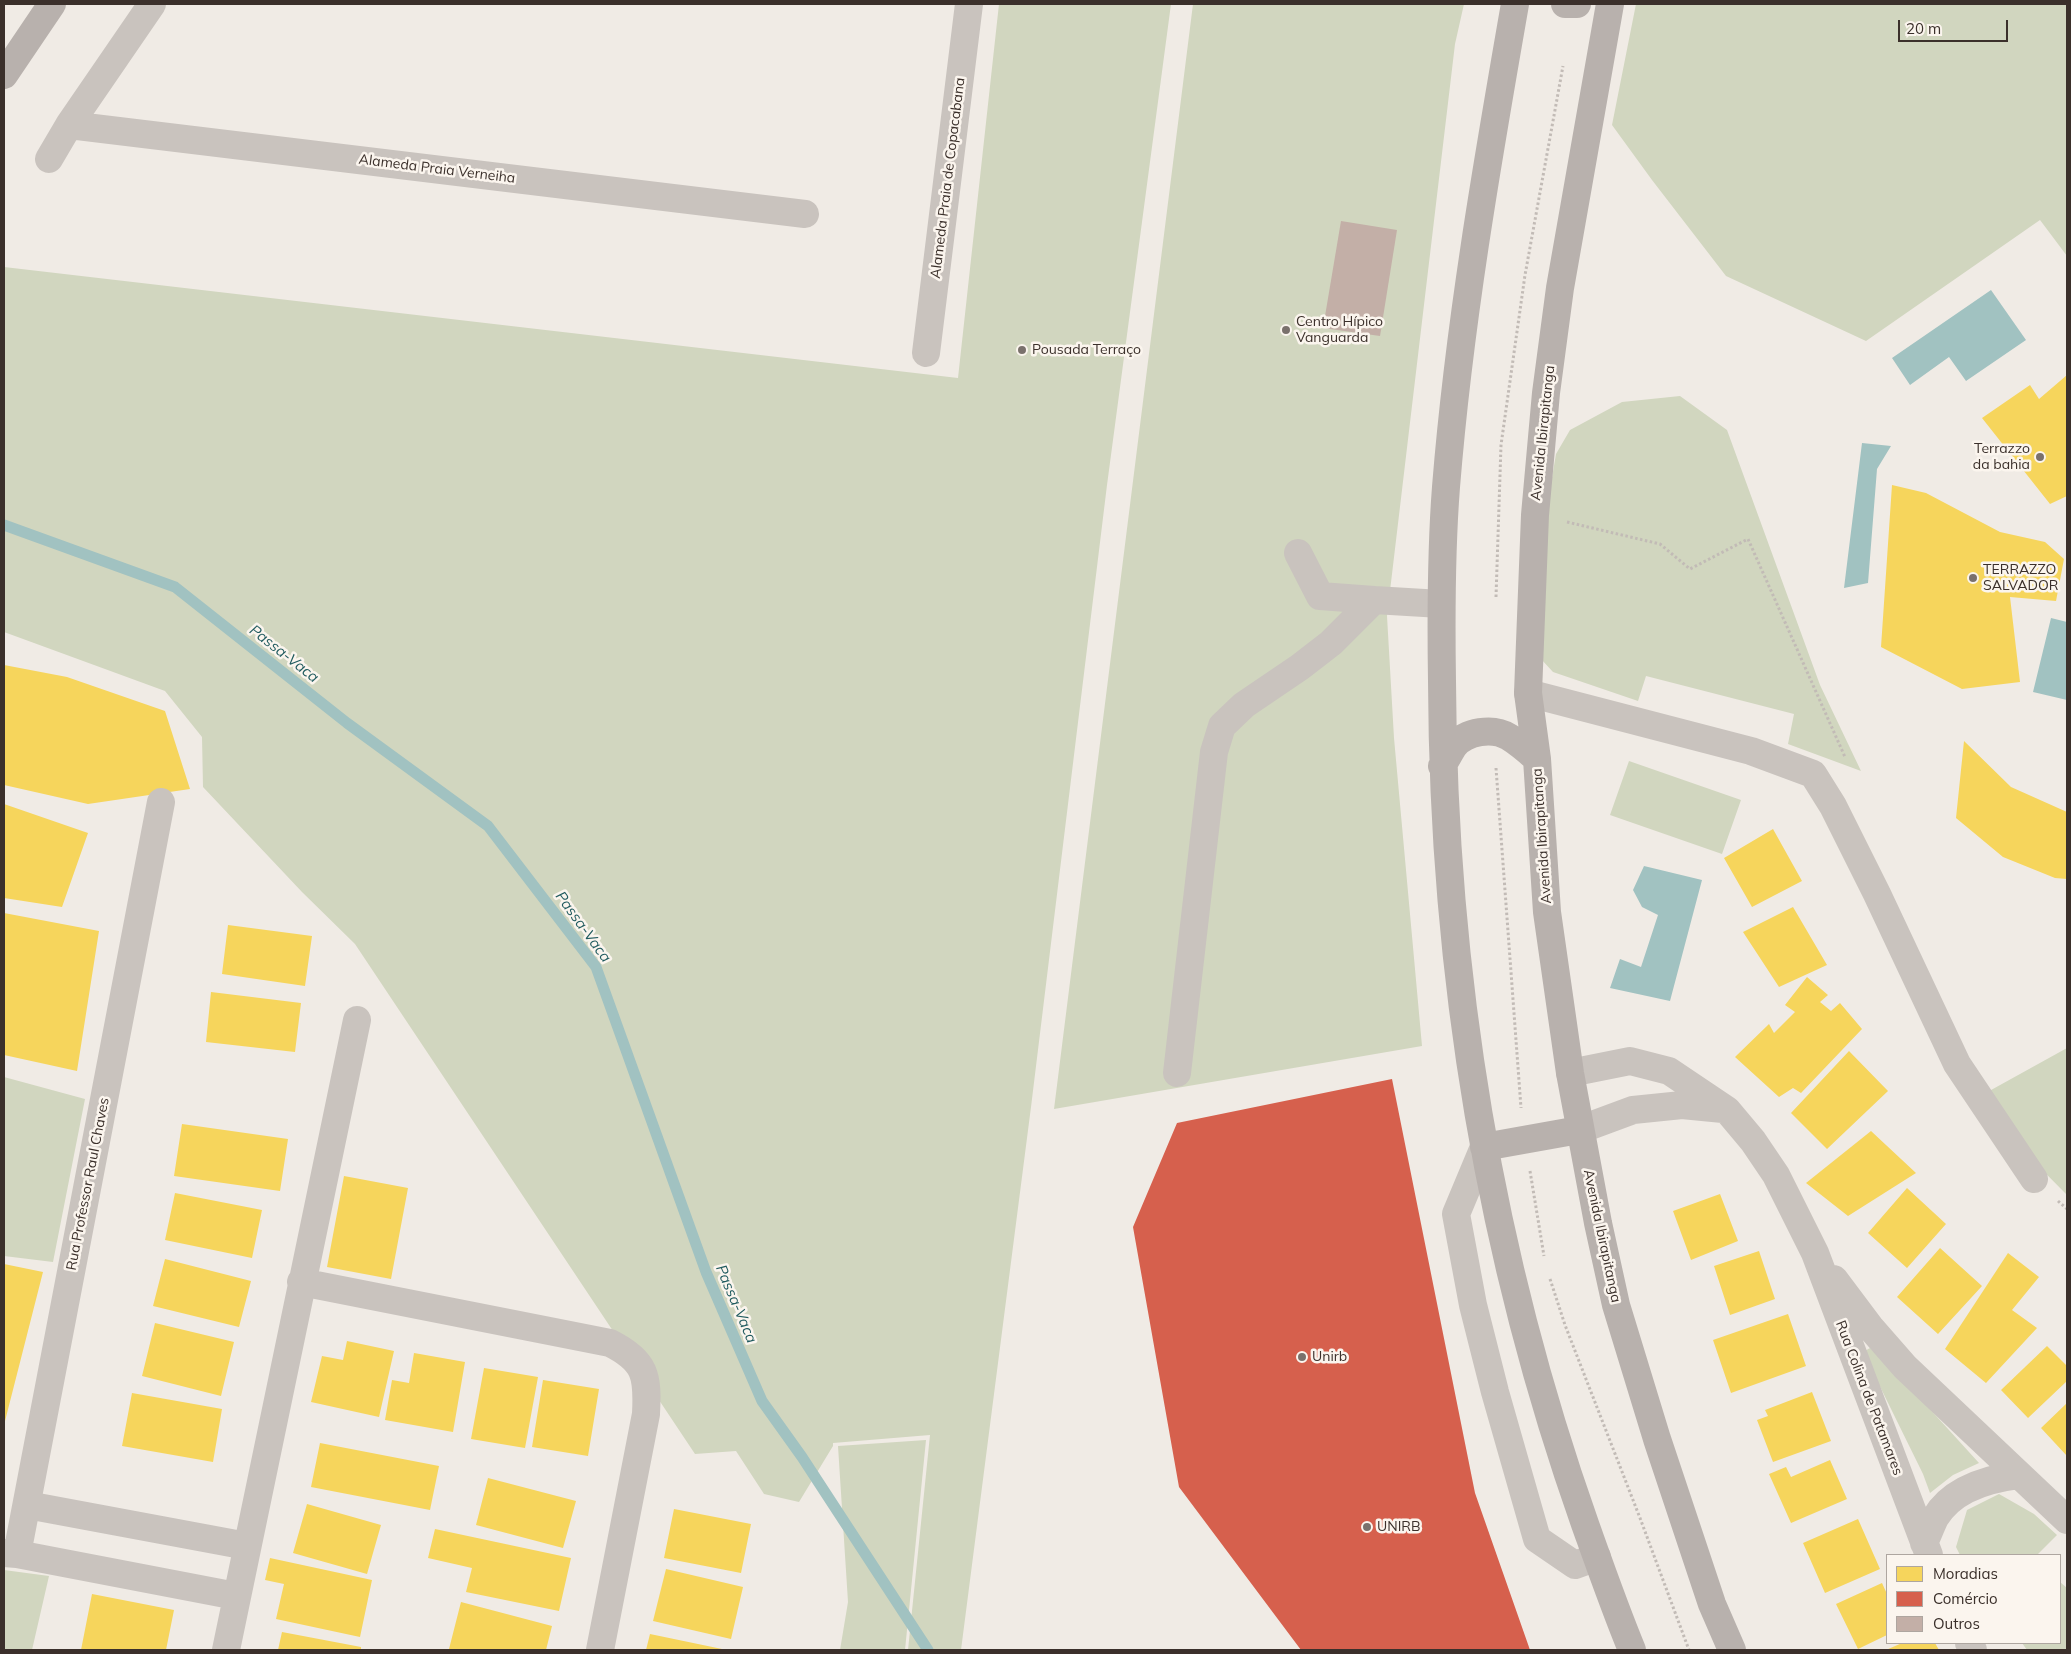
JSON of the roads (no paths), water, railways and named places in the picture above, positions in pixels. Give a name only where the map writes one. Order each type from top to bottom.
[{"type":"main road","points":[[4,75],[52,4]]},
{"type":"main road","points":[[1515,4],[1486,170],[1455,385],[1446,492],[1441,604],[1442,766],[1452,919],[1468,1054],[1484,1147],[1511,1279],[1526,1338],[1565,1467],[1632,1650]]},
{"type":"main road","points":[[1565,4],[1577,4]]},
{"type":"main road","name":"Avenida Ibirapitanga","points":[[1610,4],[1560,288],[1546,392],[1535,515],[1528,692],[1537,759],[1548,912],[1570,1073],[1579,1130],[1616,1305],[1682,1518],[1712,1604],[1732,1650]]},
{"type":"main road","points":[[1442,766],[1454,746],[1463,737],[1474,733],[1493,731],[1507,735],[1537,759]]},
{"type":"main road","points":[[1484,1147],[1579,1130]]},
{"type":"street","points":[[49,159],[69,125],[152,4]]},
{"type":"street","name":"Alameda Praia de Copacabana","points":[[926,353],[969,4]]},
{"type":"street","name":"Alameda Praia Verneiha","points":[[69,125],[805,214]]},
{"type":"street","points":[[1298,554],[1320,596],[1441,604]]},
{"type":"street","points":[[1177,1073],[1214,752],[1222,726],[1244,705],[1300,667],[1331,643],[1374,600]]},
{"type":"street","points":[[1528,692],[1751,751],[1813,774],[1833,806],[1877,894],[1957,1064],[2034,1179]]},
{"type":"street","name":"Rua Professor Raul Chaves","points":[[10,1553],[27,1505],[161,802]]},
{"type":"street","points":[[226,1650],[357,1020]]},
{"type":"street","name":"Rua Colina de Patamares","points":[[1570,1073],[1630,1061],[1669,1071],[1727,1110],[1753,1141],[1776,1175],[1815,1253],[1927,1549]]},
{"type":"street","points":[[1579,1130],[1633,1110],[1682,1105],[1727,1110]]},
{"type":"street","points":[[1484,1147],[1456,1214],[1473,1305],[1495,1392],[1537,1540],[1575,1565],[1597,1557]]},
{"type":"street","name":"Rua Colina de Patamares","points":[[1815,1253],[1870,1327],[1905,1367],[2067,1520]]},
{"type":"street","points":[[301,1282],[610,1343],[627,1352],[640,1366],[647,1384],[646,1414],[600,1650]]},
{"type":"street","name":"Rua Colina de Patamares","points":[[1927,1549],[1935,1518],[1949,1500],[1969,1488],[1992,1479],[2018,1475]]},
{"type":"street","points":[[27,1505],[247,1546]]},
{"type":"street","points":[[10,1553],[236,1596]]},
{"type":"water","points":[[1991,290],[2026,340],[1966,381],[1949,357],[1910,385],[1892,358]]},
{"type":"water","points":[[1862,443],[1891,446],[1877,469],[1868,583],[1844,588]]},
{"type":"water","points":[[2051,618],[2067,622],[2067,700],[2033,692]]},
{"type":"water","points":[[1644,866],[1702,880],[1670,1001],[1610,988],[1620,959],[1641,967],[1658,915],[1642,907],[1633,890]]},
{"type":"waterway","name":"Passa-Vaca","points":[[4,525],[175,587],[347,723],[488,826],[596,967],[706,1272],[762,1401],[802,1457],[928,1650]]},
{"type":"place","name":"Centro Hípico Vanguarda","points":[[1286,330]]},
{"type":"place","name":"Pousada Terraço","points":[[1022,350]]},
{"type":"place","name":"Terrazzo da bahia","points":[[2040,457]]},
{"type":"place","name":"TERRAZZO SALVADOR","points":[[1973,578]]},
{"type":"place","name":"Unirb","points":[[1302,1357]]},
{"type":"place","name":"UNIRB","points":[[1367,1527]]}]
